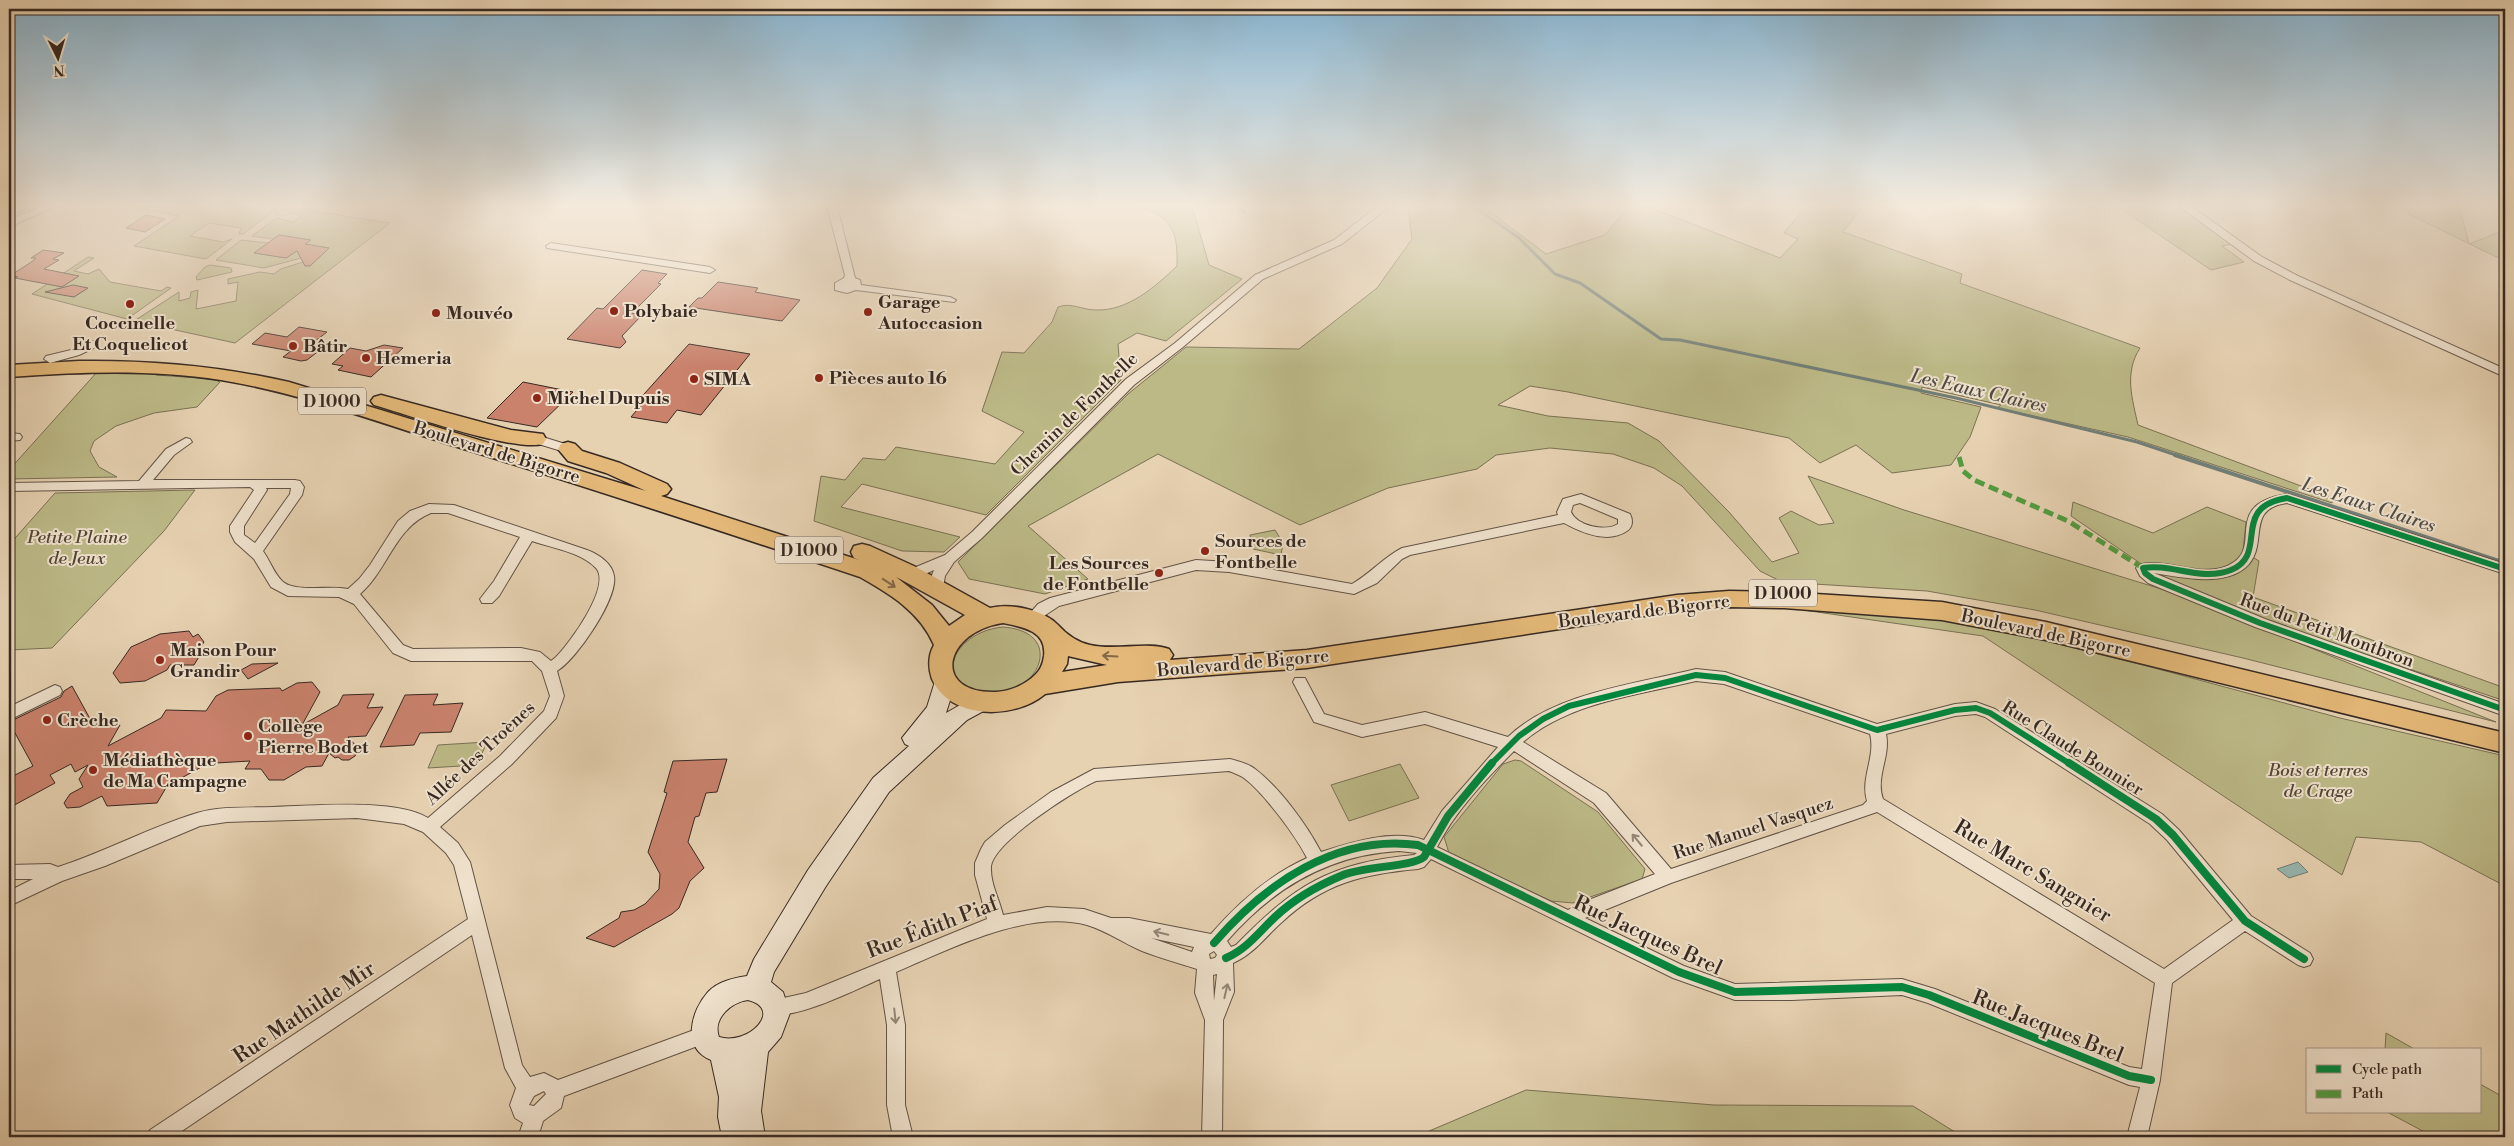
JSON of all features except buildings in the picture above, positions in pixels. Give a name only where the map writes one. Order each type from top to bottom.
[{"type":"main road","name":"Boulevard de Bigorre","points":[[9,362],[134,356],[207,361],[269,372],[648,486]]},
{"type":"main road","name":"Boulevard de Bigorre","points":[[9,371],[88,366],[173,368],[246,378],[289,388],[601,484],[856,566],[879,576],[907,595],[939,629],[946,645]]},
{"type":"main road","points":[[319,386],[452,419],[511,437],[536,438]]},
{"type":"main road","points":[[568,449],[575,456],[613,468],[648,486]]},
{"type":"main road","name":"D 1000","points":[[648,486],[859,551],[908,573],[987,616]]},
{"type":"main road","name":"Boulevard de Bigorre","points":[[1054,637],[1067,648],[1084,654],[1140,657],[1382,637],[1715,593],[1789,593],[1868,598],[1948,606],[2052,625],[2505,734]]},
{"type":"main road","name":"Boulevard de Bigorre","points":[[1042,684],[1118,673],[1307,658],[1678,603],[1729,599],[1784,600],[1942,611],[1994,620],[2225,673],[2505,743]]},
{"type":"main road","points":[[1003,614],[1032,619],[1045,627],[1054,637],[1057,661],[1051,673],[1042,684],[1013,700],[980,702],[959,695],[945,681],[940,670],[941,657],[946,645],[963,627],[987,616],[1003,614]]},
{"type":"main road","points":[[817,878],[836,832],[860,790],[871,776],[936,713],[940,705],[945,681]]},
{"type":"main road","points":[[756,988],[763,967],[817,878],[882,785],[959,714],[980,702]]},
{"type":"main road","points":[[714,1044],[739,1053],[755,1046],[770,1032],[777,1015],[773,998],[766,991],[756,988],[744,988],[730,992],[718,1000],[710,1011],[705,1023],[733,1097],[732,1117],[736,1137]]},
{"type":"main road","points":[[751,1137],[747,1111],[755,1046]]},
{"type":"street","points":[[640,259],[710,270]]},
{"type":"street","points":[[846,259],[852,283],[950,300]]},
{"type":"street","name":"Chemin de Fontbelle","points":[[937,589],[938,576],[949,559],[991,521],[1130,382],[1179,345],[1259,277],[1299,259]]},
{"type":"street","points":[[2259,259],[2294,278],[2505,373]]},
{"type":"street","points":[[50,359],[65,356],[94,344]]},
{"type":"street","points":[[536,438],[568,449]]},
{"type":"street","points":[[143,484],[170,452],[186,442]]},
{"type":"street","points":[[9,487],[289,482],[298,487],[296,495],[256,551]]},
{"type":"street","points":[[252,483],[259,486],[261,490],[237,526],[236,532],[241,542],[256,551],[279,586],[286,590],[336,591],[351,594],[403,652],[425,656],[522,654],[535,656],[543,661],[549,669],[565,657],[577,639],[604,593],[607,577],[599,563],[592,557],[439,506],[422,509],[407,518],[370,578],[351,594]]},
{"type":"street","name":"Rue du Petit Montbron","points":[[2505,569],[2287,498],[2269,500],[2259,509],[2251,530],[2248,555],[2240,565],[2225,571],[2189,574],[2149,567],[2143,568],[2145,573],[2153,579],[2260,623],[2505,710]]},
{"type":"street","points":[[1032,619],[1043,608],[1055,602],[1196,565],[1210,564],[1284,578],[1330,582],[1354,589],[1372,579],[1397,556],[1407,551],[1566,518]]},
{"type":"street","points":[[487,599],[496,592],[520,546],[529,536]]},
{"type":"street","points":[[908,573],[918,572],[949,559]]},
{"type":"street","name":"Allée des Troènes","points":[[429,827],[542,725],[555,706],[556,688],[549,669]]},
{"type":"street","points":[[1204,965],[1216,968],[1225,960],[1242,951],[1276,916],[1299,898],[1344,874],[1375,866],[1418,862],[1427,852],[1435,835],[1448,816],[1490,765],[1511,744],[1544,719],[1569,706],[1696,675],[1725,678],[1878,730],[1881,739],[1871,794],[1876,804]]},
{"type":"street","points":[[1300,682],[1319,718],[1362,731],[1425,718],[1523,748],[1600,798],[1668,877]]},
{"type":"street","points":[[9,714],[55,691]]},
{"type":"street","name":"Rue Claude Bonnier","points":[[1878,730],[1955,710],[1976,708],[1990,713],[2156,819],[2173,834],[2245,921],[2304,959]]},
{"type":"street","points":[[996,924],[984,879],[983,867],[990,849],[1006,834],[1076,783],[1094,775],[1230,765],[1249,773],[1268,793],[1302,832],[1316,860]]},
{"type":"street","name":"Rue Manuel Vasquez","points":[[1570,918],[1582,910],[1668,877],[1869,810],[1876,804]]},
{"type":"street","name":"Rue Marc Sangnier","points":[[1876,804],[2164,979]]},
{"type":"street","points":[[9,899],[56,875],[99,861],[176,828],[214,816],[357,812],[404,817],[419,821],[429,827],[452,848],[462,862],[514,1068],[527,1089]]},
{"type":"street","name":"Rue Jacques Brel","points":[[1212,943],[1233,919],[1280,880],[1316,860],[1361,848],[1402,842],[1418,845],[1427,852],[1570,918],[1679,972],[1735,992],[1792,992],[1902,987],[1930,995],[2129,1076],[2151,1080]]},
{"type":"street","points":[[9,872],[50,871],[56,875]]},
{"type":"street","name":"Rue Édith Piaf","points":[[776,1007],[807,1000],[996,924],[1020,918],[1065,915],[1212,943]]},
{"type":"street","points":[[2136,1137],[2151,1080],[2164,979],[2245,921]]},
{"type":"street","name":"Rue Mathilde Mir","points":[[157,1137],[476,923]]},
{"type":"street","name":"Rue Édith Piaf","points":[[1107,924],[1148,945],[1204,965]]},
{"type":"street","points":[[1212,1137],[1214,1018],[1206,1006],[1202,983],[1204,965],[1199,954],[1204,946],[1212,943],[1225,950],[1228,982],[1222,1008],[1214,1018]]},
{"type":"street","points":[[886,968],[896,1025],[896,1105],[903,1137]]},
{"type":"street","points":[[555,1090],[673,1045],[714,1044]]},
{"type":"street","points":[[544,1082],[553,1086],[555,1090],[556,1095],[550,1106],[535,1116],[527,1116],[520,1110],[520,1100],[527,1089],[544,1082]]},
{"type":"street","points":[[528,1137],[535,1116]]},
{"type":"green space","points":[[84,259],[92,259],[74,271],[88,274],[99,269],[110,282],[161,291],[167,287],[171,288],[127,319],[32,294]]},
{"type":"green space","points":[[217,259],[296,259],[264,268]]},
{"type":"green space","points":[[317,259],[343,259],[235,343],[134,321],[179,292],[179,301],[190,298],[191,292],[198,290],[196,309],[236,301],[238,282],[228,284],[228,279],[260,272],[274,274],[281,269],[303,262],[310,266]]},
{"type":"green space","points":[[1177,259],[1207,259],[1209,265],[1242,279],[1166,341],[1137,333],[1118,344],[1121,380],[986,515],[862,484],[841,507],[960,537],[944,552],[902,551],[814,521],[821,476],[845,480],[863,458],[885,460],[896,447],[995,464],[1024,432],[982,411],[1002,352],[1024,353],[1052,322],[1058,307],[1067,305],[1096,310],[1119,306],[1140,296],[1160,282],[1177,266]]},
{"type":"green space","points":[[1397,259],[1921,259],[1962,274],[1960,283],[2140,348],[2135,357],[2131,376],[2132,395],[2138,425],[2333,498],[2332,503],[2128,437],[1997,408],[2001,405],[1922,387],[1921,393],[1981,407],[1970,437],[1951,465],[1892,473],[1856,445],[1820,463],[1789,438],[1568,392],[1530,386],[1498,405],[1548,416],[1628,423],[1659,441],[1729,512],[1772,562],[1799,553],[1779,518],[1791,511],[1819,525],[1834,523],[1808,476],[1904,510],[2171,592],[2496,722],[2243,658],[2035,610],[1927,591],[1782,582],[1760,571],[1682,486],[1654,468],[1613,454],[1550,448],[1496,455],[1477,469],[1388,488],[1300,525],[1158,454],[1028,526],[1088,579],[1045,594],[969,579],[958,562],[1128,394],[1186,347],[1299,349],[1377,288]]},
{"type":"green space","points":[[2196,259],[2241,259],[2244,262],[2211,270]]},
{"type":"green space","points":[[210,265],[231,268],[232,272],[197,280],[196,277],[205,267]]},
{"type":"green space","points":[[97,372],[155,373],[156,375],[213,379],[220,382],[197,407],[154,413],[116,426],[94,441],[90,451],[99,467],[117,477],[9,479],[9,470]]},
{"type":"green space","name":"Petite Plaine de Jeux","points":[[195,490],[164,531],[52,648],[9,650],[9,545],[55,493]]},
{"type":"green space","points":[[2073,502],[2153,533],[2207,507],[2246,522],[2243,551],[2259,561],[2253,597],[2505,688],[2505,701],[2269,622],[2159,576],[2071,516]]},
{"type":"green space","points":[[1275,530],[1283,543],[1281,555],[1253,549],[1250,535]]},
{"type":"green space","name":"Bois et terres de Crage","points":[[1803,610],[1927,615],[2025,636],[2147,666],[2340,718],[2505,756],[2505,886],[2421,842],[2356,837],[2342,875],[1983,636]]},
{"type":"green space","points":[[1003,627],[1023,632],[1035,641],[1040,652],[1038,665],[1031,677],[1019,686],[1004,692],[986,692],[968,686],[957,678],[953,668],[955,657],[961,647],[972,637]]},
{"type":"green space","points":[[487,742],[477,765],[428,768],[438,745]]},
{"type":"green space","points":[[1515,760],[1521,761],[1598,812],[1645,869],[1642,879],[1573,903],[1551,901],[1449,853],[1444,837],[1503,764]]},
{"type":"green space","points":[[1400,764],[1419,798],[1349,821],[1331,785]]},
{"type":"green space","points":[[2386,1033],[2412,1048],[2385,1048]]},
{"type":"green space","points":[[2482,1085],[2505,1098],[2505,1137],[2434,1137],[2391,1114],[2482,1114]]},
{"type":"green space","points":[[1526,1090],[1714,1105],[1913,1106],[1963,1137],[1415,1137]]},
{"type":"water","points":[[2298,862],[2308,872],[2289,878],[2277,869]]},
{"type":"waterway","name":"Les Eaux Claires","points":[[1540,259],[1555,274],[1580,283],[1661,339],[1680,340],[1956,398],[2137,442],[2179,456]]},
{"type":"waterway","name":"Les Eaux Claires","points":[[2175,455],[2505,563]]},
{"type":"marked path","points":[[1959,457],[1963,471],[1974,480],[2068,521],[2143,568]]},
{"type":"cycle path","points":[[2505,569],[2287,498],[2271,500],[2261,506],[2256,515],[2247,557],[2240,565],[2231,570],[2220,573],[2196,574],[2149,567],[2143,568],[2145,573],[2153,579],[2260,623],[2505,710]]},
{"type":"cycle path","points":[[1226,958],[1242,951],[1276,916],[1299,898],[1344,874],[1375,866],[1418,862],[1424,857],[1435,835],[1448,816],[1490,765],[1519,736],[1543,719],[1569,706],[1696,675],[1725,678],[1877,730],[1955,710],[1976,708],[1990,713],[2156,819],[2173,835],[2245,921],[2304,959]]},
{"type":"cycle path","points":[[1214,943],[1264,893],[1302,868],[1322,859],[1369,847],[1399,844],[1418,845],[1679,972],[1735,992],[1792,992],[1902,987],[1929,995],[2129,1076],[2151,1080]]},
{"type":"place","name":"Coccinelle Et Coquelicot","points":[[130,304]]},
{"type":"place","name":"Polybaie","points":[[614,311]]},
{"type":"place","name":"Garage Autoccasion","points":[[868,312]]},
{"type":"place","name":"Mouvéo","points":[[436,313]]},
{"type":"place","name":"Bâtir","points":[[293,346]]},
{"type":"place","name":"Hemeria","points":[[366,358]]},
{"type":"place","name":"Pièces auto 16","points":[[819,378]]},
{"type":"place","name":"SIMA","points":[[694,379]]},
{"type":"place","name":"Michel Dupuis","points":[[537,398]]},
{"type":"place","name":"Sources de Fontbelle","points":[[1205,551]]},
{"type":"place","name":"Les Sources de Fontbelle","points":[[1159,573]]},
{"type":"place","name":"Maison Pour Grandir","points":[[160,660]]},
{"type":"place","name":"Crèche","points":[[47,720]]},
{"type":"place","name":"Collège Pierre Bodet","points":[[248,736]]},
{"type":"place","name":"Médiathèque de Ma Campagne","points":[[93,770]]}]
